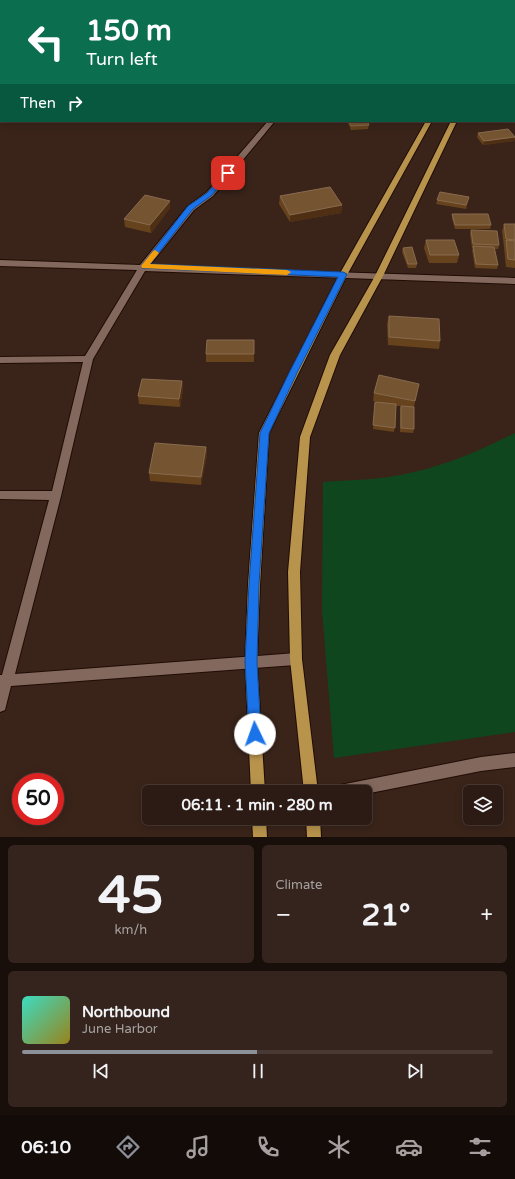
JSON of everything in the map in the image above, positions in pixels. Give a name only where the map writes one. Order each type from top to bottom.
[{"type":"main road","points":[[258,785],[251,662],[254,584],[264,433],[343,274],[427,122]]},
{"type":"main road","points":[[310,785],[296,658],[294,572],[305,437],[335,355],[379,276],[454,122]]},
{"type":"main road","points":[[259,825],[260,837]]},
{"type":"main road","points":[[313,825],[314,837]]},
{"type":"street","points":[[0,705],[3,681],[56,496],[88,360],[144,266],[191,208],[210,194],[271,122]]},
{"type":"street","points":[[0,263],[144,266],[515,281]]},
{"type":"street","points":[[0,360],[88,360]]},
{"type":"street","points":[[0,495],[56,496]]},
{"type":"street","points":[[3,681],[296,658]]},
{"type":"street","points":[[372,786],[481,764],[515,760]]},
{"type":"green space","points":[[515,433],[515,732],[334,758],[322,610],[323,482],[381,478],[415,472],[459,458]]},
{"type":"building","points":[[349,122],[368,122],[369,125],[351,126]]},
{"type":"building","points":[[508,129],[515,137],[484,141],[478,133]]},
{"type":"building","points":[[330,187],[342,205],[290,215],[280,196]]},
{"type":"building","points":[[440,192],[469,197],[466,205],[437,200]]},
{"type":"building","points":[[145,195],[170,201],[150,225],[124,219]]},
{"type":"building","points":[[452,214],[488,214],[491,225],[455,225]]},
{"type":"building","points":[[504,224],[515,224],[515,240],[506,239]]},
{"type":"building","points":[[471,230],[497,231],[499,245],[473,244]]},
{"type":"building","points":[[426,240],[454,240],[459,255],[430,255]]},
{"type":"building","points":[[506,240],[515,241],[515,260],[508,259]]},
{"type":"building","points":[[473,246],[494,247],[498,265],[476,264]]},
{"type":"building","points":[[412,247],[417,264],[408,264],[403,248]]},
{"type":"building","points":[[389,316],[439,319],[440,341],[389,337]]},
{"type":"building","points":[[207,340],[254,340],[254,354],[206,354]]},
{"type":"building","points":[[379,375],[419,384],[415,401],[374,393]]},
{"type":"building","points":[[142,379],[182,381],[179,399],[138,396]]},
{"type":"building","points":[[375,402],[396,404],[395,428],[373,425]]},
{"type":"building","points":[[401,406],[414,407],[414,429],[401,428]]},
{"type":"building","points":[[155,443],[206,447],[201,477],[149,473]]},
{"type":"slow traffic","points":[[155,253],[144,266],[287,272]]},
{"type":"route","points":[[228,173],[210,194],[191,208],[144,266],[343,274],[264,433],[254,584],[251,662],[255,734]]}]
